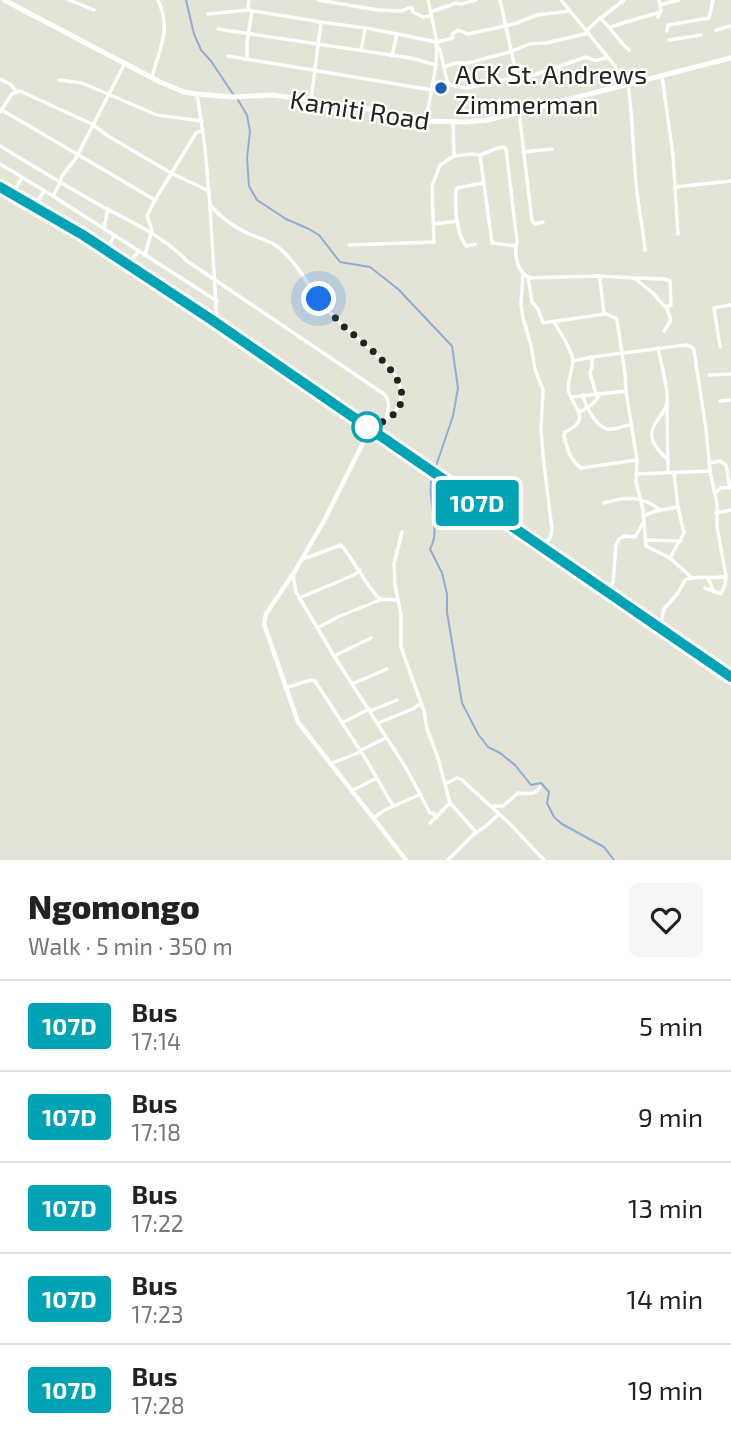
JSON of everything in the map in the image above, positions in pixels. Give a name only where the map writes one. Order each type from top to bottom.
[{"type":"main road","name":"Kamiti Road","points":[[4,0],[171,87],[197,94],[232,97],[273,95],[375,110],[426,121],[481,121],[731,58]]},
{"type":"main road","points":[[0,187],[108,251],[218,323],[731,677]]},
{"type":"street","points":[[22,10],[23,0]]},
{"type":"street","points":[[69,0],[94,10]]},
{"type":"street","points":[[152,78],[165,31],[164,15],[158,0]]},
{"type":"street","points":[[247,60],[249,0]]},
{"type":"street","points":[[318,0],[378,10],[402,11],[412,8],[413,12],[423,17],[456,3],[476,0]]},
{"type":"street","points":[[426,121],[436,65],[436,43],[428,0]]},
{"type":"street","points":[[500,0],[517,77]]},
{"type":"street","points":[[561,0],[608,57],[626,85],[631,99],[636,184],[645,250]]},
{"type":"street","points":[[444,67],[510,52],[529,44],[546,43],[588,32],[600,18],[624,0]]},
{"type":"street","points":[[610,27],[659,15],[659,2],[679,0]]},
{"type":"street","points":[[667,31],[668,25],[709,18],[713,0]]},
{"type":"street","points":[[208,14],[250,11],[397,34],[436,43],[453,38],[452,34],[458,30],[468,34],[505,26],[537,15],[570,11]]},
{"type":"street","points":[[600,18],[629,50]]},
{"type":"street","points":[[311,101],[321,22]]},
{"type":"street","points":[[716,30],[731,26]]},
{"type":"street","points":[[218,29],[411,58],[436,65]]},
{"type":"street","points":[[361,51],[365,29]]},
{"type":"street","points":[[392,56],[397,34]]},
{"type":"street","points":[[669,40],[701,35]]},
{"type":"street","points":[[436,43],[448,83],[463,88],[517,77],[525,78],[586,57],[590,61],[608,57]]},
{"type":"street","points":[[228,56],[432,90]]},
{"type":"street","points":[[53,196],[125,63]]},
{"type":"street","points":[[662,76],[673,155],[678,233]]},
{"type":"street","points":[[0,79],[16,91],[92,124],[172,173],[209,191]]},
{"type":"street","points":[[59,80],[82,82],[157,115],[202,121]]},
{"type":"street","points":[[16,91],[1,111],[155,200]]},
{"type":"street","points":[[197,94],[209,191],[218,323]]},
{"type":"street","points":[[519,113],[532,221],[535,224],[543,222]]},
{"type":"street","points":[[453,122],[454,156]]},
{"type":"street","points":[[145,255],[151,233],[147,216],[195,133],[203,130]]},
{"type":"street","points":[[0,146],[175,248],[187,261],[384,394],[389,405],[386,419]]},
{"type":"street","points":[[349,244],[433,243],[432,186],[440,165],[454,156],[476,156],[498,148],[506,149],[517,241],[516,257],[523,274],[523,318],[543,390],[542,454],[552,530],[550,538],[542,547]]},
{"type":"street","points":[[523,152],[552,149]]},
{"type":"street","points":[[480,155],[492,243],[516,246]]},
{"type":"street","points":[[0,164],[217,301]]},
{"type":"street","points":[[12,194],[22,177]]},
{"type":"street","points":[[675,187],[731,181]]},
{"type":"street","points":[[475,244],[464,244],[458,220],[457,188],[484,183]]},
{"type":"street","points":[[34,207],[44,191]]},
{"type":"street","points":[[210,205],[233,226],[264,239],[283,252],[325,307],[380,358],[399,383],[400,400],[396,411],[370,429],[303,559],[264,621],[298,722],[406,860]]},
{"type":"street","points":[[104,229],[108,209]]},
{"type":"street","points":[[434,224],[458,220]]},
{"type":"street","points":[[108,251],[114,235]]},
{"type":"street","points":[[128,264],[139,251]]},
{"type":"street","points":[[523,274],[528,277],[664,279],[670,281],[671,303],[665,307]]},
{"type":"street","points":[[598,276],[602,310],[605,314]]},
{"type":"street","points":[[528,277],[532,302],[544,324],[605,314],[616,318],[637,460],[636,474],[646,546],[670,558],[691,577]]},
{"type":"street","points":[[634,278],[665,307],[671,320],[664,331]]},
{"type":"street","points":[[720,347],[714,308],[731,305]]},
{"type":"street","points":[[554,322],[566,339],[573,361],[569,390],[579,413],[574,429],[565,432],[568,452],[579,466],[585,468],[637,460]]},
{"type":"street","points":[[573,361],[686,345],[694,349],[726,576],[721,594],[705,588]]},
{"type":"street","points":[[658,348],[667,403],[667,472]]},
{"type":"street","points":[[579,413],[598,398],[590,373],[592,357]]},
{"type":"street","points":[[709,374],[731,374]]},
{"type":"street","points":[[572,397],[626,391]]},
{"type":"street","points":[[583,395],[586,408],[605,429],[631,425]]},
{"type":"street","points":[[389,405],[400,400]]},
{"type":"street","points":[[720,401],[731,400]]},
{"type":"street","points":[[667,403],[651,428],[656,448],[668,460]]},
{"type":"street","points":[[709,463],[720,461],[726,465],[731,488],[721,488],[715,493]]},
{"type":"street","points":[[636,474],[710,471]]},
{"type":"street","points":[[670,558],[684,533],[674,473]]},
{"type":"street","points":[[604,503],[613,499],[640,499],[660,510]]},
{"type":"street","points":[[643,516],[650,512],[678,507]]},
{"type":"street","points":[[716,513],[731,510]]},
{"type":"street","points":[[608,593],[619,539],[624,536],[635,537],[643,523]]},
{"type":"street","points":[[402,532],[394,564],[401,615],[401,647],[421,703],[450,803],[476,832]]},
{"type":"street","points":[[646,540],[681,541]]},
{"type":"street","points":[[303,559],[341,545],[375,595],[382,600]]},
{"type":"street","points":[[299,598],[354,575],[359,570]]},
{"type":"street","points":[[293,575],[294,588],[299,598],[378,723],[430,813],[437,817]]},
{"type":"street","points":[[656,625],[685,580],[691,577],[726,576]]},
{"type":"street","points":[[708,578],[714,592]]},
{"type":"street","points":[[317,628],[382,600],[398,600]]},
{"type":"street","points":[[334,656],[371,638]]},
{"type":"street","points":[[352,684],[387,669]]},
{"type":"street","points":[[285,688],[315,681],[393,807]]},
{"type":"street","points":[[342,723],[397,699]]},
{"type":"street","points":[[378,723],[421,703]]},
{"type":"street","points":[[330,764],[386,738]]},
{"type":"street","points":[[351,791],[377,778]]},
{"type":"street","points":[[445,783],[457,778],[462,780],[544,860]]},
{"type":"street","points":[[491,806],[503,806],[518,793],[533,794],[540,787]]},
{"type":"street","points":[[373,818],[421,794]]},
{"type":"street","points":[[430,823],[450,803]]},
{"type":"street","points":[[451,859],[476,832],[486,827],[499,814]]},
{"type":"waterway","points":[[186,0],[194,34],[201,50],[233,94]]},
{"type":"waterway","points":[[238,100],[247,115],[250,131],[247,158],[249,186],[257,200],[286,219],[319,235],[340,262],[370,267],[398,289],[452,346],[458,388],[453,416],[435,469]]},
{"type":"waterway","points":[[432,476],[435,533],[430,549],[442,573],[447,594],[447,612],[462,703],[488,747],[515,765],[531,785],[541,783],[549,792],[547,803],[554,817],[604,847],[614,860]]},
{"type":"bus line","name":"107D","points":[[0,187],[114,254],[731,677]]},
{"type":"place","name":"ACK St. Andrews Zimmerman","points":[[441,88]]},
{"type":"route","points":[[319,299],[340,323],[397,377],[401,390],[396,411],[370,429],[367,427]]}]
